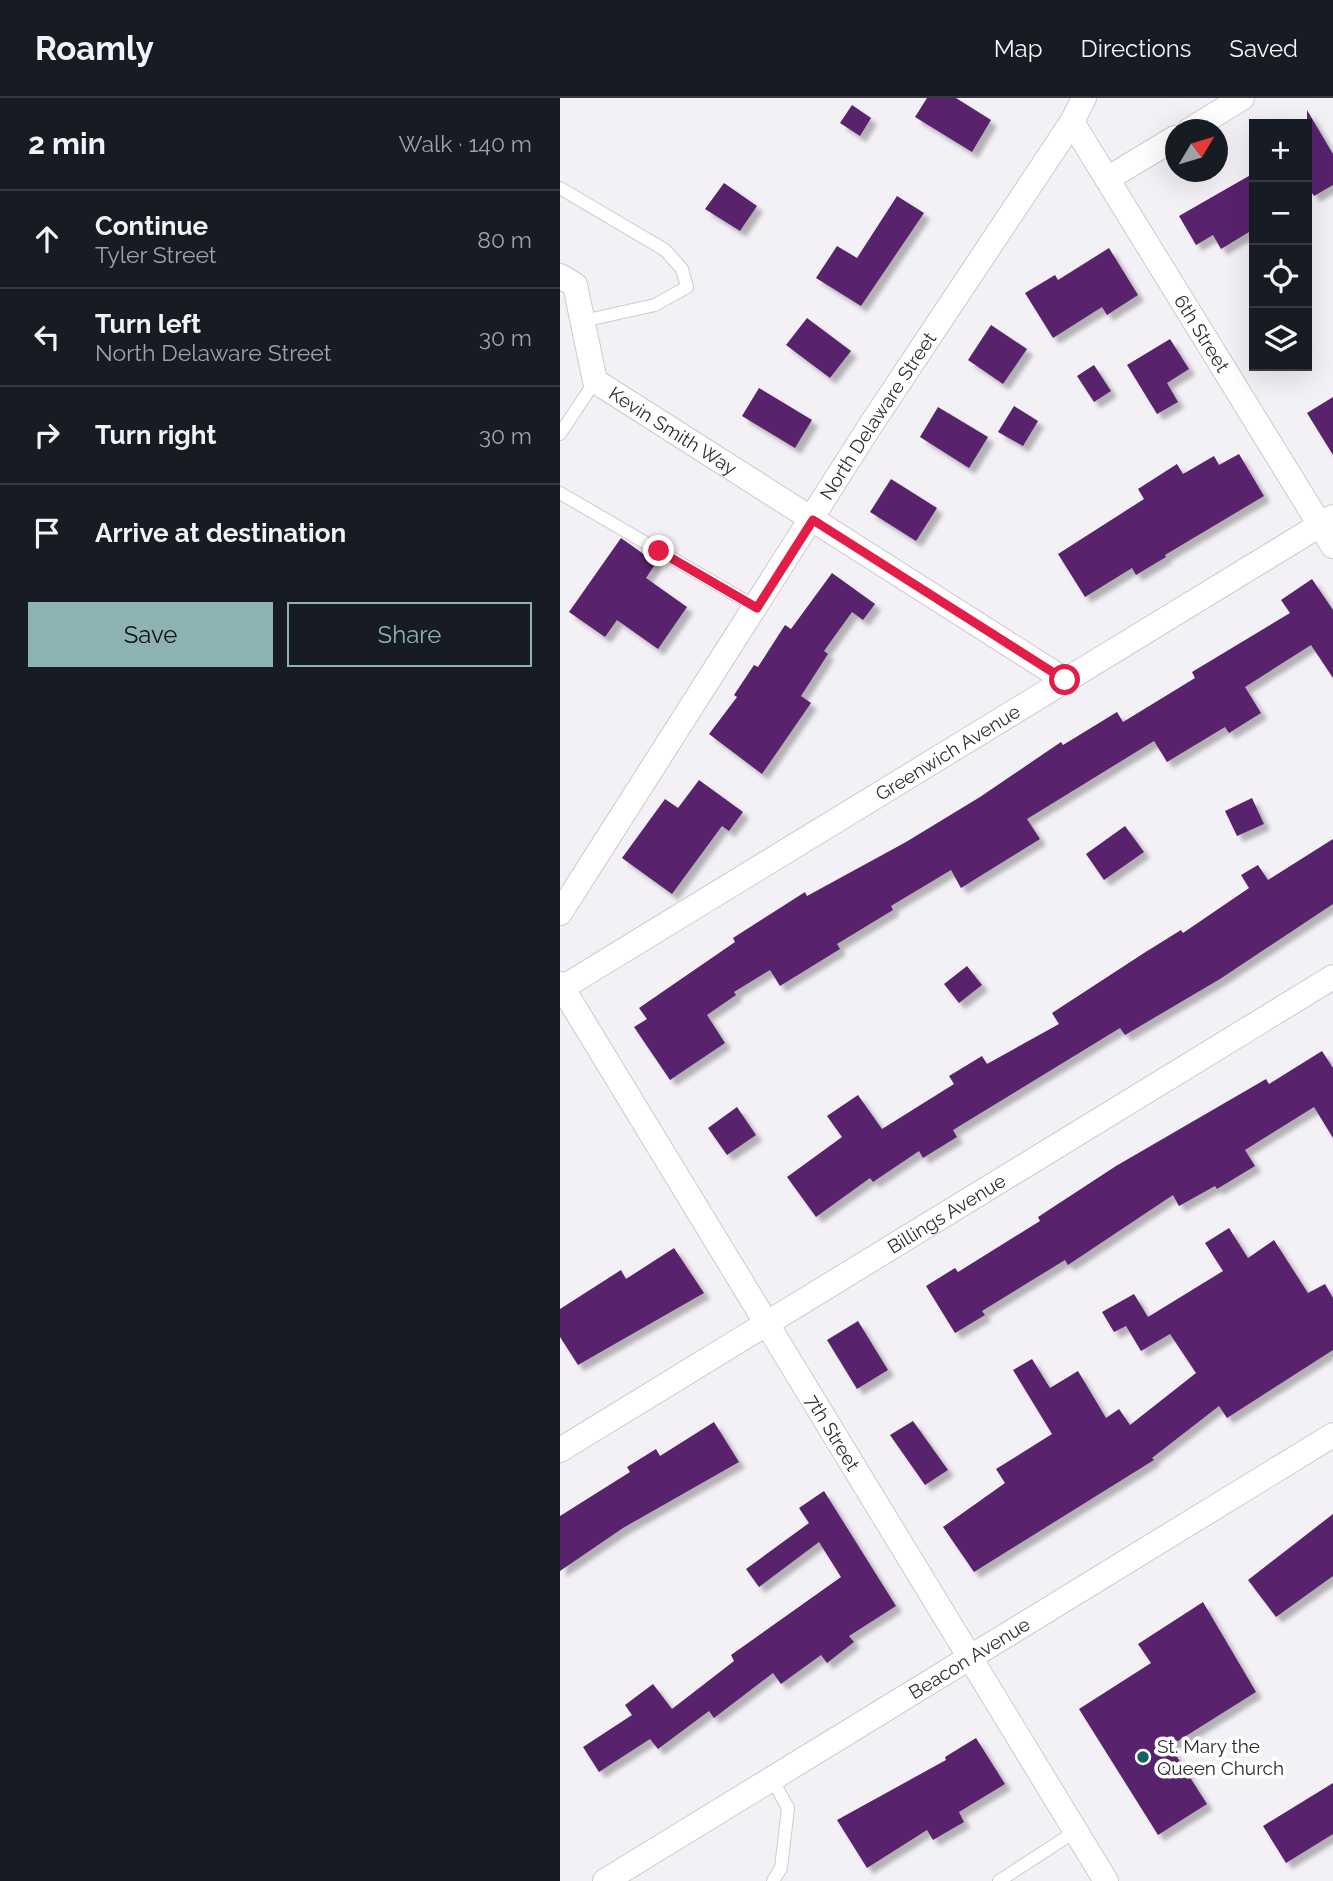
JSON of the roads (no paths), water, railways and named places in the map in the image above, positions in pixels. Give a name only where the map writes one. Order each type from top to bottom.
[{"type":"street","name":"North Delaware Street","points":[[560,913],[757,608],[870,426],[1072,122],[1084,98]]},
{"type":"street","points":[[1207,119],[1242,98]]},
{"type":"street","name":"6th Street","points":[[1072,122],[1326,521],[1333,546]]},
{"type":"street","points":[[1107,179],[1165,144]]},
{"type":"street","name":"Kevin Smith Way","points":[[560,276],[575,285],[596,381],[1065,680]]},
{"type":"street","name":"Greenwich Avenue","points":[[561,986],[1326,521]]},
{"type":"street","name":"Billings Avenue","points":[[560,1450],[1333,977]]},
{"type":"street","name":"7th Street","points":[[561,986],[1106,1881]]},
{"type":"street","name":"Beacon Avenue","points":[[605,1881],[1333,1435]]},
{"type":"lane","points":[[560,188],[664,250],[682,269],[687,287],[655,305],[583,321]]},
{"type":"lane","points":[[560,434],[596,381]]},
{"type":"lane","points":[[560,494],[757,608]]},
{"type":"lane","points":[[772,1779],[788,1808],[780,1868],[773,1881]]},
{"type":"lane","points":[[999,1881],[1076,1831]]},
{"type":"place","name":"St. Mary the Queen Church","points":[[1143,1757]]}]
